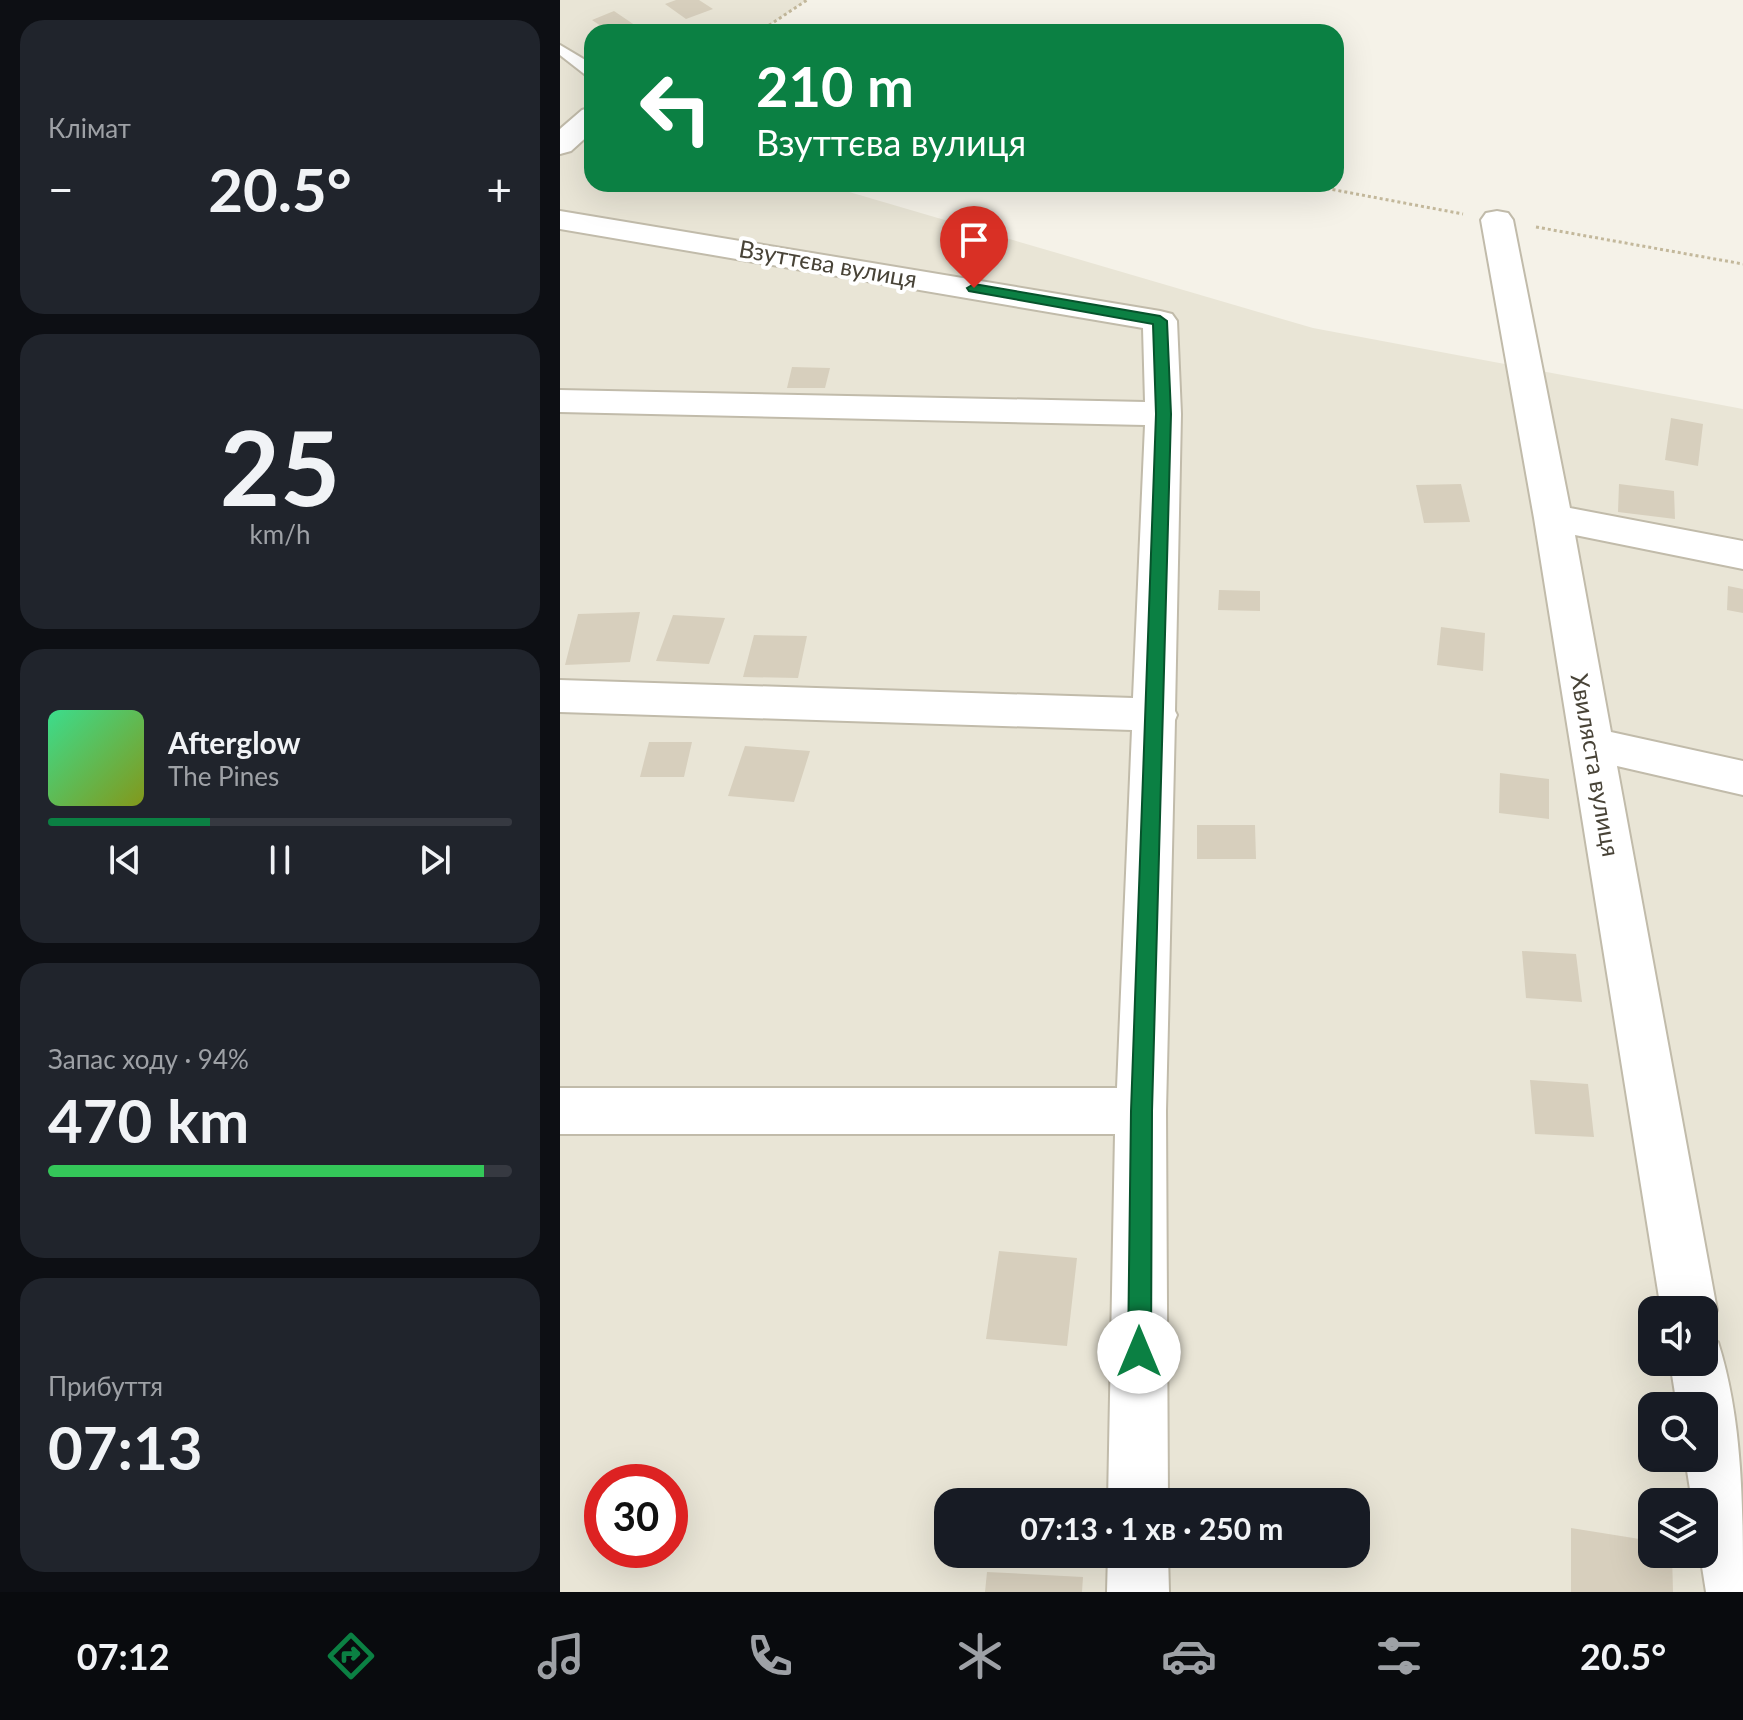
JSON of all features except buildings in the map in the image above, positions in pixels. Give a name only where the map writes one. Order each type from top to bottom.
[{"type":"street","points":[[560,145],[584,123]]},
{"type":"street","name":"Взуттєва вулиця","points":[[560,220],[772,253],[1160,321],[1163,414],[1156,715],[1141,1111],[1138,1488]]},
{"type":"street","name":"Хвиляста вулиця","points":[[1497,220],[1553,518],[1687,1296]]},
{"type":"street","points":[[560,401],[1163,414]]},
{"type":"street","points":[[1553,518],[1743,555]]},
{"type":"street","points":[[560,696],[1156,715]]},
{"type":"street","points":[[1592,744],[1743,778]]},
{"type":"street","points":[[560,1111],[1141,1111]]},
{"type":"street","points":[[1700,1376],[1737,1592]]},
{"type":"street","points":[[1138,1568],[1138,1592]]},
{"type":"lane","points":[[560,49],[584,65]]},
{"type":"path","points":[[771,24],[807,0]]},
{"type":"shaded area","points":[[560,0],[807,0],[771,24],[584,24],[584,192],[849,192],[1313,328],[1743,409],[1743,1592],[560,1592]]},
{"type":"route","points":[[974,288],[1160,321],[1163,414],[1156,715],[1141,1111],[1139,1352]]}]
